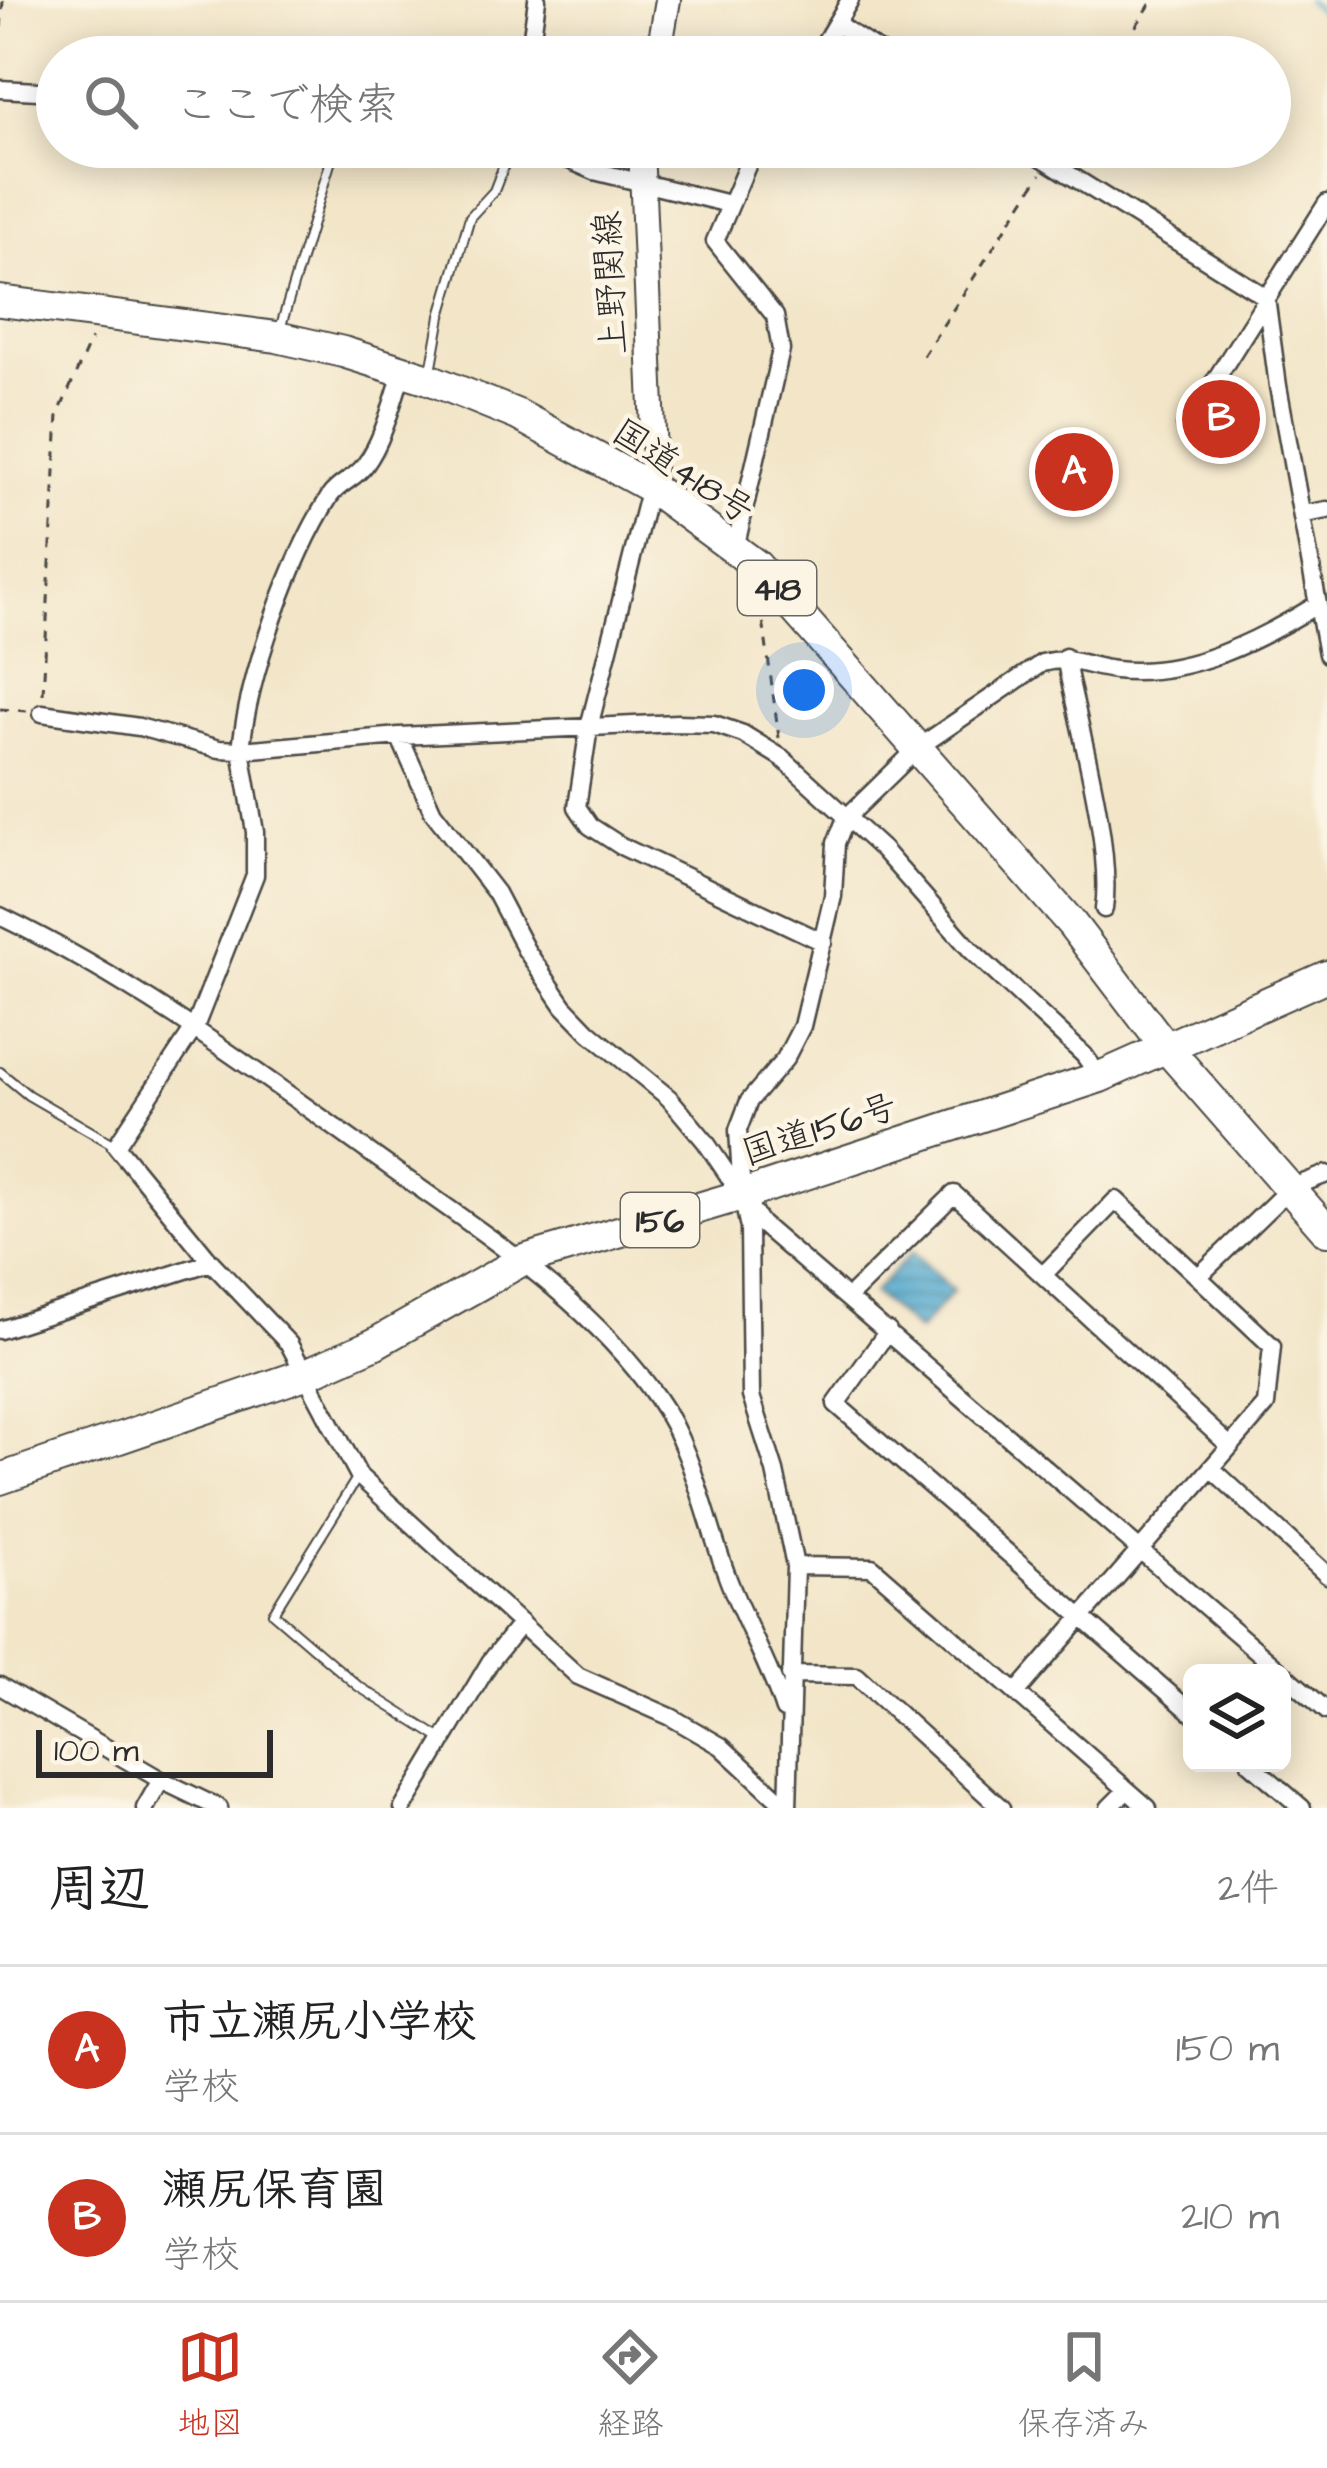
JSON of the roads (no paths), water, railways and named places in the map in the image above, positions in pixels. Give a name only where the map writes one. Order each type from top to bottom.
[{"type":"highway","name":"国道418号","points":[[0,301],[278,338],[416,374],[518,415],[650,487],[745,557],[919,747],[1071,923],[1164,1045],[1327,1231]]},
{"type":"highway","name":"国道156号","points":[[0,1479],[308,1372],[374,1344],[521,1261],[742,1195],[1100,1076],[1327,976]]},
{"type":"main road","points":[[662,36],[668,0]]},
{"type":"main road","name":"上野関線","points":[[640,168],[654,455],[650,487]]},
{"type":"street","points":[[532,36],[537,0]]},
{"type":"street","points":[[829,36],[850,0]]},
{"type":"street","points":[[837,24],[855,36]]},
{"type":"street","points":[[0,89],[36,91]]},
{"type":"street","points":[[587,168],[729,204]]},
{"type":"street","points":[[745,168],[715,241],[775,316],[781,350],[745,557]]},
{"type":"street","points":[[1058,168],[1266,298]]},
{"type":"street","points":[[1185,428],[1327,202]]},
{"type":"street","points":[[1266,298],[1327,654]]},
{"type":"street","points":[[416,374],[365,465],[333,490],[271,627],[241,750],[255,832],[255,875],[195,1027],[116,1146],[211,1262],[289,1344],[359,1475],[578,1676],[671,1717],[721,1746],[788,1808]]},
{"type":"street","points":[[650,487],[589,727],[577,807],[590,826],[621,846],[823,942]]},
{"type":"street","points":[[1304,514],[1327,510]]},
{"type":"street","points":[[788,1808],[795,1566],[775,1471],[751,1396],[749,1228],[738,1130],[749,1101],[785,1059],[802,1026],[833,896],[836,842],[846,818],[919,747],[1042,663],[1065,657],[1115,670],[1176,668],[1268,635],[1318,604]]},
{"type":"street","points":[[1065,657],[1101,843],[1107,890],[1104,909]]},
{"type":"street","points":[[42,713],[139,727],[219,749],[241,750],[399,736],[714,724],[782,758],[883,850],[971,950],[1084,1055],[1100,1076]]},
{"type":"street","points":[[399,736],[434,812],[496,893],[526,950],[564,1006],[669,1098],[705,1141],[761,1224],[1327,1711]]},
{"type":"street","points":[[0,916],[125,981],[195,1027],[521,1261],[617,1344],[661,1403],[789,1726]]},
{"type":"street","points":[[1198,1277],[1290,1188],[1327,1174]]},
{"type":"street","points":[[849,1297],[954,1194],[1230,1446]]},
{"type":"street","points":[[1016,1693],[1266,1405],[1272,1346],[1116,1200],[1043,1275]]},
{"type":"street","points":[[0,1330],[211,1262]]},
{"type":"street","points":[[888,1331],[836,1404],[1183,1705]]},
{"type":"street","points":[[1211,1468],[1327,1575]]},
{"type":"street","points":[[795,1566],[872,1567],[1148,1808]]},
{"type":"street","points":[[403,1808],[441,1739],[520,1623]]},
{"type":"street","points":[[790,1675],[857,1676],[1001,1808]]},
{"type":"street","points":[[0,1686],[161,1780],[219,1808]]},
{"type":"street","points":[[1260,1772],[1302,1808]]},
{"type":"street","points":[[145,1808],[161,1780]]},
{"type":"street","points":[[1109,1808],[1127,1790]]},
{"type":"lane","points":[[278,338],[329,168]]},
{"type":"lane","points":[[416,374],[441,316],[470,217],[494,191],[503,168]]},
{"type":"lane","points":[[0,1072],[28,1095],[116,1146]]},
{"type":"lane","points":[[359,1475],[272,1612],[358,1686],[441,1739]]},
{"type":"water","points":[[912,1252],[953,1291],[918,1332],[873,1293]]},
{"type":"waterway","points":[[1307,0],[1327,14]]},
{"type":"place","name":"瀬尻保育園","points":[[1221,419]]},
{"type":"place","name":"市立瀬尻小学校","points":[[1074,472]]}]
